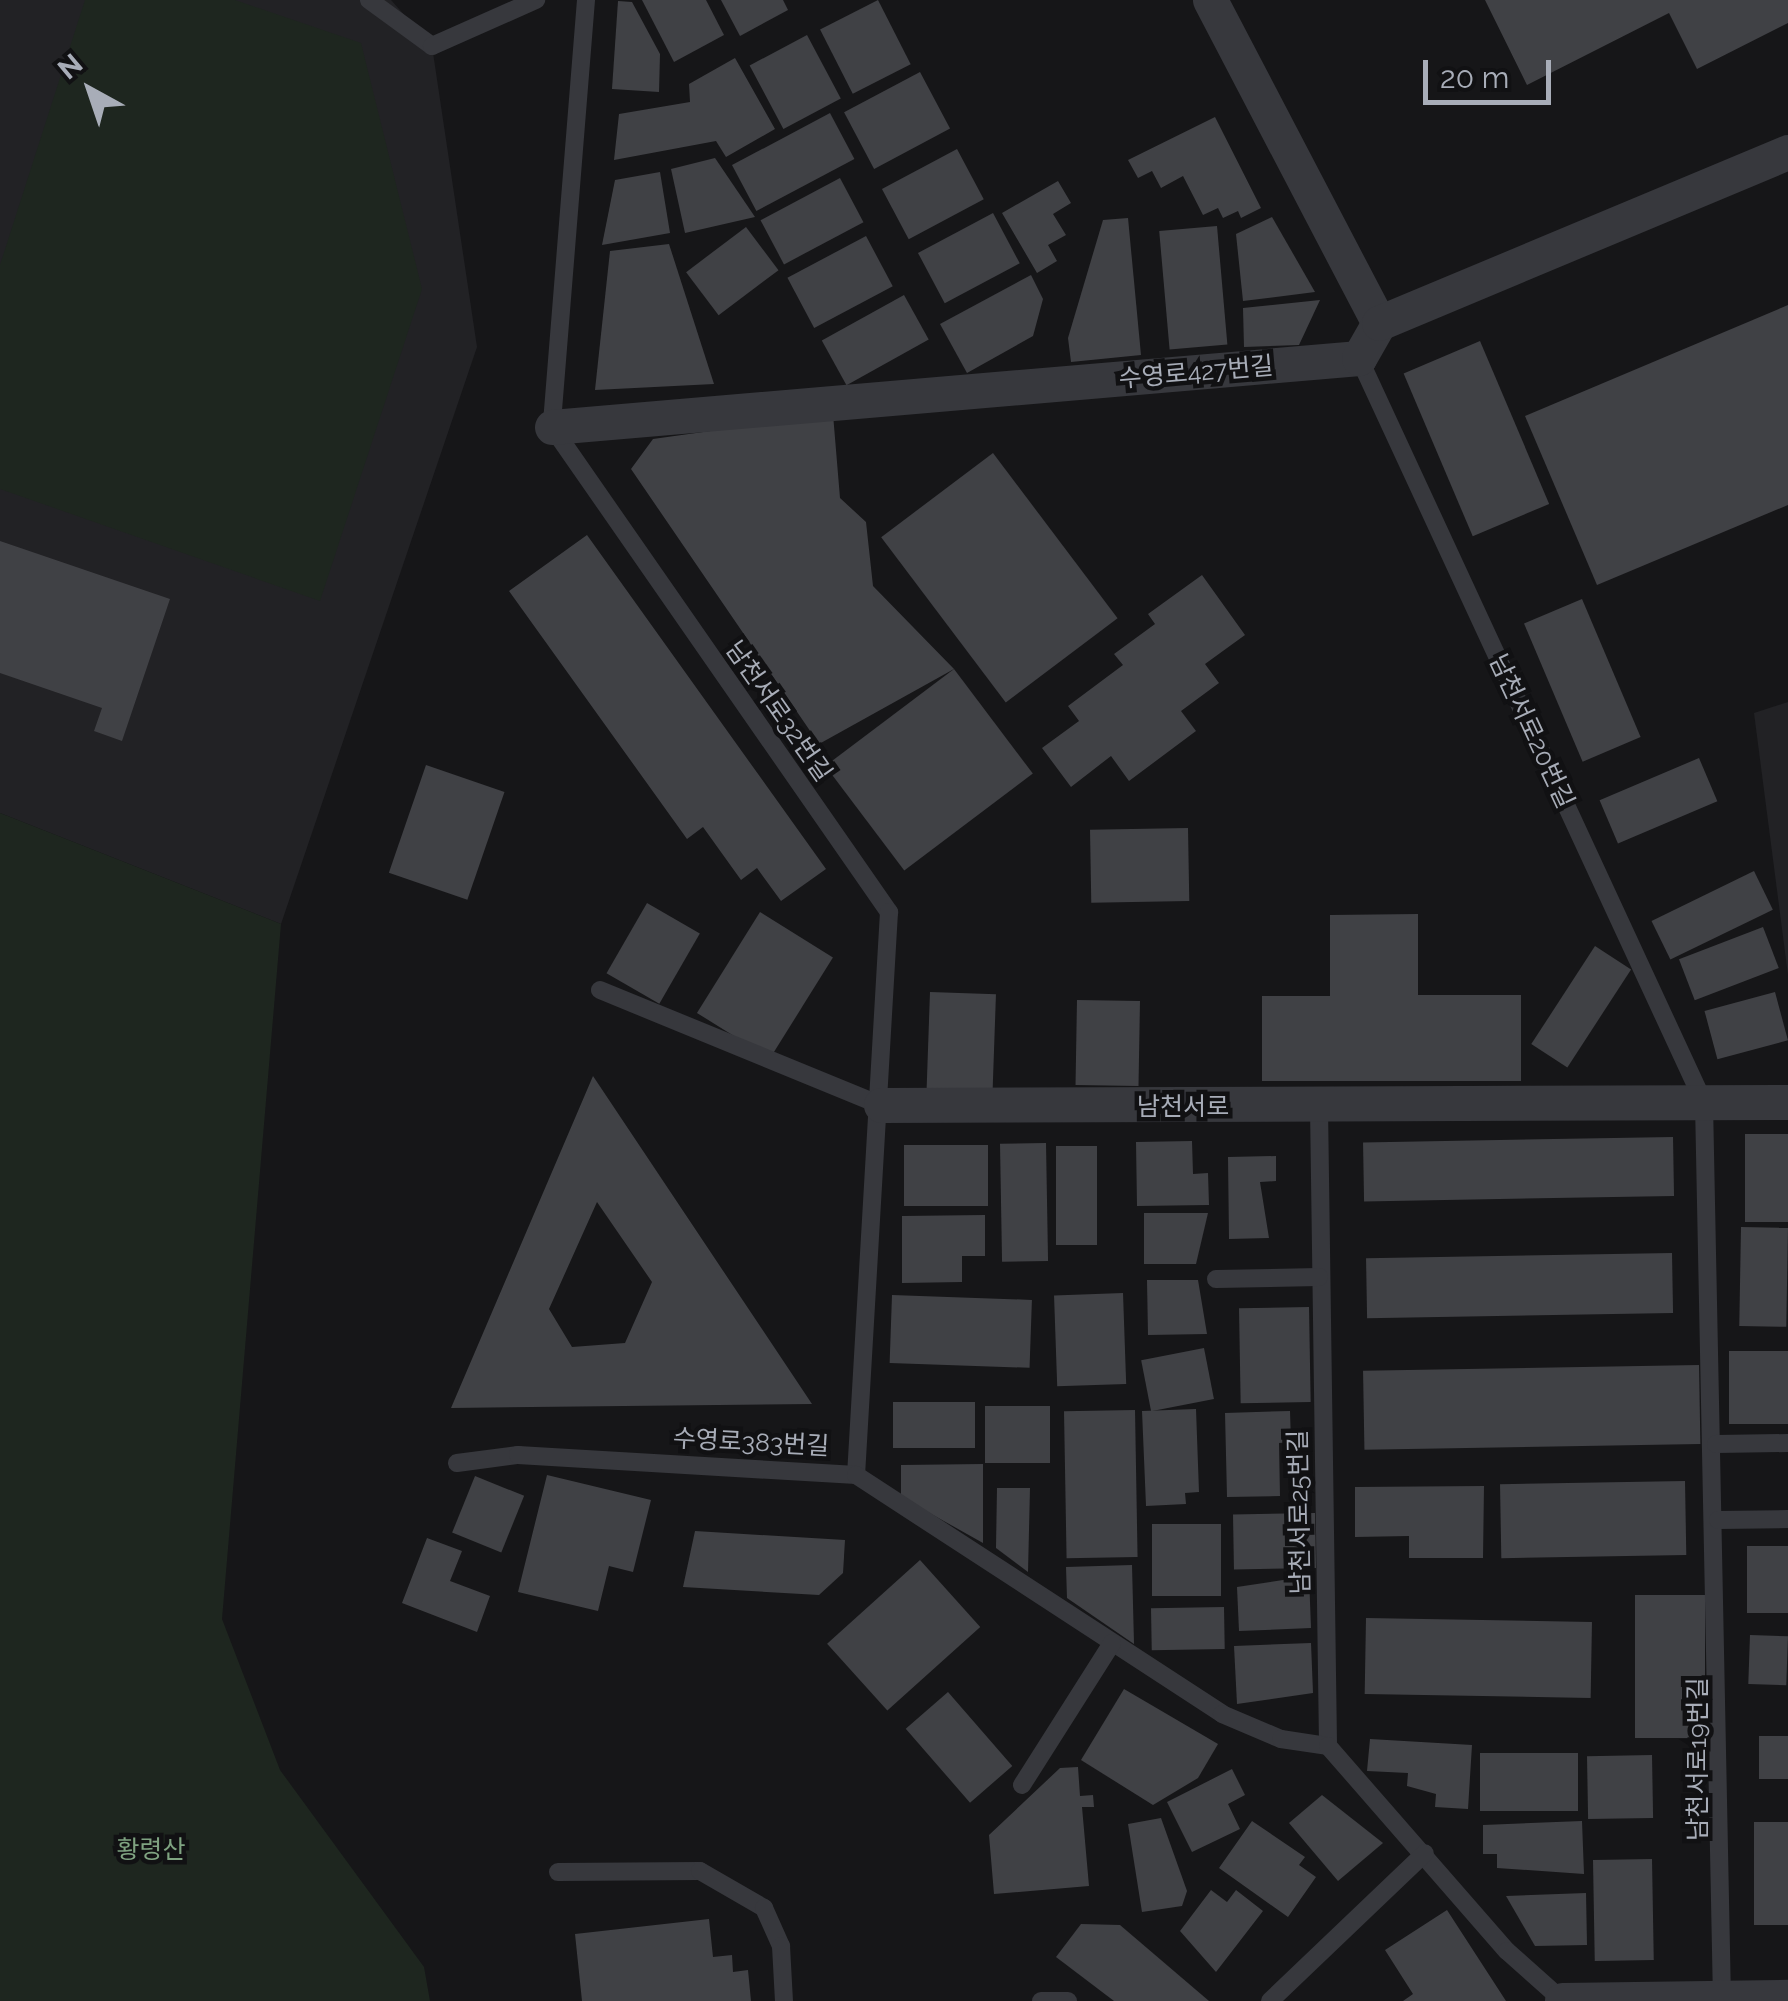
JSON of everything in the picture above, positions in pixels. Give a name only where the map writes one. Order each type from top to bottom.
[{"type":"street","points":[[1210,0],[1380,323]]},
{"type":"street","points":[[1360,358],[1380,323],[1788,152]]},
{"type":"street","name":"수영로427번길","points":[[552,428],[1360,358]]},
{"type":"street","name":"남천서로","points":[[880,1105],[1320,1107],[1788,1102]]},
{"type":"street","points":[[1562,2000],[1788,1997]]},
{"type":"lane","points":[[369,0],[432,46],[536,0]]},
{"type":"lane","points":[[552,428],[586,0]]},
{"type":"lane","name":"남천서로20번길","points":[[1360,358],[1704,1103]]},
{"type":"lane","name":"남천서로32번길","points":[[552,428],[889,912],[856,1475]]},
{"type":"lane","name":"남천서로","points":[[600,990],[880,1105]]},
{"type":"lane","name":"남천서로19번길","points":[[1704,1103],[1718,1520],[1722,1998]]},
{"type":"lane","name":"남천서로25번길","points":[[1320,1107],[1328,1746]]},
{"type":"lane","points":[[1216,1278],[1320,1277]]},
{"type":"lane","points":[[1716,1444],[1788,1443]]},
{"type":"lane","name":"수영로383번길","points":[[457,1463],[518,1456],[856,1475],[1222,1714],[1281,1739],[1328,1746]]},
{"type":"lane","points":[[1718,1520],[1788,1519]]},
{"type":"lane","points":[[1022,1785],[1112,1643]]},
{"type":"lane","points":[[1328,1746],[1507,1951],[1562,2000]]},
{"type":"lane","points":[[1270,2001],[1425,1853]]},
{"type":"lane","points":[[558,1872],[700,1871],[764,1908],[780,1946],[784,2001]]},
{"type":"lane","points":[[1041,2001],[1068,2001]]},
{"type":"shaded area","points":[[0,0],[391,0],[432,46],[477,347],[281,924],[0,813]]},
{"type":"shaded area","points":[[1788,702],[1788,975],[1754,713]]},
{"type":"green space","points":[[85,0],[235,0],[361,43],[422,289],[320,601],[0,489],[0,265]]},
{"type":"green space","name":"황령산","points":[[0,813],[281,924],[222,1619],[280,1770],[424,1967],[430,2001],[0,2001]]},
{"type":"building","points":[[642,0],[706,0],[724,35],[674,62]]},
{"type":"building","points":[[721,0],[783,0],[788,10],[740,36]]},
{"type":"building","points":[[878,0],[911,64],[853,94],[820,30]]},
{"type":"building","points":[[1485,0],[1788,0],[1788,23],[1697,69],[1669,13],[1527,85]]},
{"type":"building","points":[[618,1],[632,2],[660,54],[659,92],[612,89]]},
{"type":"building","points":[[807,35],[841,99],[783,129],[750,66]]},
{"type":"building","points":[[735,58],[775,129],[726,157],[716,141],[614,160],[619,114],[690,102],[689,84]]},
{"type":"building","points":[[920,72],[950,129],[874,169],[844,112]]},
{"type":"building","points":[[830,113],[854,159],[756,211],[732,165]]},
{"type":"building","points":[[1215,117],[1261,208],[1241,218],[1238,211],[1223,218],[1218,208],[1203,215],[1183,176],[1161,188],[1152,171],[1138,178],[1128,160]]},
{"type":"building","points":[[957,149],[984,199],[909,239],[882,189]]},
{"type":"building","points":[[715,158],[755,217],[685,233],[671,169]]},
{"type":"building","points":[[660,172],[670,233],[602,245],[615,180]]},
{"type":"building","points":[[840,178],[863,222],[784,264],[761,220]]},
{"type":"building","points":[[1058,181],[1071,203],[1053,214],[1066,235],[1048,245],[1057,261],[1037,273],[1002,213]]},
{"type":"building","points":[[993,213],[1020,263],[945,303],[918,253]]},
{"type":"building","points":[[1272,217],[1315,292],[1243,301],[1236,234]]},
{"type":"building","points":[[1128,218],[1141,355],[1071,362],[1068,338],[1103,220]]},
{"type":"building","points":[[1217,226],[1227,345],[1170,350],[1159,231]]},
{"type":"building","points":[[746,227],[778,270],[719,315],[686,272]]},
{"type":"building","points":[[866,236],[893,286],[814,328],[787,278]]},
{"type":"building","points":[[669,244],[714,384],[595,390],[610,251]]},
{"type":"building","points":[[1031,275],[1043,299],[1033,336],[967,373],[940,324]]},
{"type":"building","points":[[904,295],[929,340],[847,385],[822,341]]},
{"type":"building","points":[[1320,300],[1299,345],[1244,347],[1243,308]]},
{"type":"building","points":[[1788,305],[1788,505],[1597,585],[1525,416]]},
{"type":"building","points":[[1480,341],[1549,504],[1473,536],[1404,373]]},
{"type":"building","points":[[833,414],[840,498],[866,522],[873,586],[954,669],[819,744],[631,469],[653,439]]},
{"type":"building","points":[[993,453],[1118,618],[1006,703],[881,537]]},
{"type":"building","points":[[587,535],[826,869],[781,901],[757,868],[741,880],[703,827],[687,839],[509,591]]},
{"type":"building","points":[[0,541],[170,599],[122,741],[94,731],[102,708],[0,673]]},
{"type":"building","points":[[1202,575],[1245,635],[1205,664],[1219,683],[1181,711],[1196,731],[1129,781],[1111,756],[1071,787],[1042,748],[1079,721],[1068,706],[1123,665],[1114,654],[1155,624],[1148,614]]},
{"type":"building","points":[[1582,599],[1641,737],[1583,762],[1524,624]]},
{"type":"building","points":[[954,669],[1033,774],[904,871],[825,766]]},
{"type":"building","points":[[1699,758],[1717,801],[1618,843],[1600,800]]},
{"type":"building","points":[[426,765],[504,792],[467,900],[389,873]]},
{"type":"building","points":[[1188,828],[1189,901],[1091,903],[1090,830]]},
{"type":"building","points":[[1754,871],[1773,910],[1670,960],[1652,921]]},
{"type":"building","points":[[647,903],[700,934],[659,1004],[606,973]]},
{"type":"building","points":[[760,912],[833,958],[770,1058],[697,1013]]},
{"type":"building","points":[[1418,914],[1418,995],[1521,995],[1521,1081],[1262,1081],[1262,996],[1330,996],[1330,915]]},
{"type":"building","points":[[1763,927],[1779,968],[1695,1000],[1679,959]]},
{"type":"building","points":[[1595,946],[1631,969],[1567,1068],[1531,1044]]},
{"type":"building","points":[[930,992],[996,994],[993,1091],[927,1089]]},
{"type":"building","points":[[1775,992],[1788,1040],[1717,1059],[1704,1011]]},
{"type":"building","points":[[1077,1000],[1140,1001],[1139,1086],[1076,1085]]},
{"type":"building","points":[[593,1076],[812,1404],[451,1408]],"holes":[[[597,1202],[652,1282],[625,1343],[572,1347],[549,1309]]]},
{"type":"building","points":[[1745,1134],[1788,1134],[1788,1222],[1745,1222]]},
{"type":"building","points":[[1673,1137],[1674,1196],[1364,1201],[1363,1142]]},
{"type":"building","points":[[1192,1141],[1193,1174],[1208,1173],[1209,1205],[1137,1206],[1136,1142]]},
{"type":"building","points":[[1046,1143],[1048,1261],[1002,1262],[1000,1144]]},
{"type":"building","points":[[904,1145],[988,1145],[988,1206],[904,1206]]},
{"type":"building","points":[[1056,1146],[1097,1146],[1097,1245],[1056,1245]]},
{"type":"building","points":[[1276,1156],[1276,1181],[1260,1182],[1269,1238],[1229,1239],[1228,1157]]},
{"type":"building","points":[[1144,1213],[1208,1213],[1196,1264],[1144,1264]]},
{"type":"building","points":[[985,1215],[985,1256],[962,1256],[962,1282],[902,1283],[902,1216]]},
{"type":"building","points":[[1741,1227],[1788,1228],[1786,1327],[1739,1326]]},
{"type":"building","points":[[1672,1253],[1673,1313],[1367,1318],[1366,1258]]},
{"type":"building","points":[[1147,1280],[1198,1280],[1207,1334],[1148,1335]]},
{"type":"building","points":[[1123,1293],[1126,1384],[1057,1386],[1054,1295]]},
{"type":"building","points":[[892,1295],[1032,1300],[1030,1368],[890,1363]]},
{"type":"building","points":[[1309,1307],[1311,1402],[1241,1403],[1239,1308]]},
{"type":"building","points":[[1204,1348],[1214,1399],[1151,1411],[1141,1360]]},
{"type":"building","points":[[1729,1351],[1788,1351],[1788,1424],[1729,1424]]},
{"type":"building","points":[[1699,1365],[1700,1444],[1364,1450],[1363,1371]]},
{"type":"building","points":[[893,1402],[975,1402],[975,1448],[893,1448]]},
{"type":"building","points":[[985,1406],[1050,1406],[1050,1463],[985,1463]]},
{"type":"building","points":[[1196,1409],[1199,1492],[1185,1493],[1186,1504],[1146,1506],[1142,1411]]},
{"type":"building","points":[[1135,1410],[1138,1557],[1067,1558],[1064,1411]]},
{"type":"building","points":[[1290,1411],[1291,1442],[1279,1443],[1280,1496],[1227,1497],[1225,1413]]},
{"type":"building","points":[[983,1464],[983,1543],[901,1497],[901,1465]]},
{"type":"building","points":[[547,1475],[651,1500],[633,1572],[609,1566],[598,1611],[518,1592]]},
{"type":"building","points":[[475,1476],[524,1496],[501,1552],[452,1533]]},
{"type":"building","points":[[1685,1481],[1686,1555],[1501,1558],[1500,1484]]},
{"type":"building","points":[[1484,1486],[1483,1558],[1409,1558],[1409,1536],[1355,1537],[1355,1487]]},
{"type":"building","points":[[997,1488],[1030,1488],[1028,1572],[996,1548]]},
{"type":"building","points":[[1315,1513],[1316,1568],[1234,1569],[1233,1514]]},
{"type":"building","points":[[1152,1524],[1221,1524],[1221,1596],[1152,1596]]},
{"type":"building","points":[[695,1531],[845,1540],[843,1573],[819,1595],[683,1587]]},
{"type":"building","points":[[427,1538],[462,1551],[450,1581],[490,1596],[477,1632],[402,1603]]},
{"type":"building","points":[[1747,1546],[1788,1546],[1788,1613],[1747,1613]]},
{"type":"building","points":[[920,1560],[980,1627],[887,1711],[827,1644]]},
{"type":"building","points":[[1132,1565],[1134,1644],[1067,1598],[1066,1567]]},
{"type":"building","points":[[1309,1576],[1311,1628],[1239,1631],[1237,1587]]},
{"type":"building","points":[[1635,1595],[1705,1595],[1705,1738],[1635,1738]]},
{"type":"building","points":[[1224,1607],[1225,1649],[1152,1650],[1151,1608]]},
{"type":"building","points":[[1366,1618],[1592,1622],[1591,1698],[1365,1694]]},
{"type":"building","points":[[1750,1635],[1788,1636],[1786,1685],[1748,1684]]},
{"type":"building","points":[[1311,1643],[1313,1693],[1237,1704],[1234,1646]]},
{"type":"building","points":[[1124,1689],[1218,1744],[1198,1778],[1153,1805],[1081,1760]]},
{"type":"building","points":[[948,1692],[1012,1766],[970,1803],[906,1729]]},
{"type":"building","points":[[1759,1736],[1788,1736],[1788,1779],[1759,1779]]},
{"type":"building","points":[[1370,1739],[1472,1745],[1468,1809],[1435,1807],[1436,1794],[1407,1786],[1408,1773],[1367,1771]]},
{"type":"building","points":[[1480,1753],[1578,1753],[1578,1811],[1480,1811]]},
{"type":"building","points":[[1652,1755],[1653,1818],[1588,1819],[1587,1756]]},
{"type":"building","points":[[1078,1767],[1080,1796],[1093,1795],[1094,1807],[1082,1807],[1089,1886],[994,1894],[989,1835],[1060,1768]]},
{"type":"building","points":[[1232,1769],[1245,1795],[1228,1804],[1240,1829],[1192,1852],[1167,1802]]},
{"type":"building","points":[[1322,1795],[1383,1843],[1338,1881],[1289,1823]]},
{"type":"building","points":[[1161,1818],[1187,1891],[1182,1906],[1142,1912],[1128,1824]]},
{"type":"building","points":[[1252,1821],[1305,1857],[1299,1865],[1316,1877],[1288,1917],[1219,1868]]},
{"type":"building","points":[[1582,1821],[1584,1874],[1497,1868],[1497,1854],[1483,1854],[1483,1825]]},
{"type":"building","points":[[1754,1822],[1788,1822],[1788,1925],[1754,1925]]},
{"type":"building","points":[[1652,1859],[1654,1960],[1595,1961],[1593,1860]]},
{"type":"building","points":[[1211,1890],[1227,1902],[1236,1890],[1263,1911],[1216,1972],[1180,1931]]},
{"type":"building","points":[[1586,1893],[1587,1945],[1535,1946],[1506,1896]]},
{"type":"building","points":[[1447,1910],[1506,2001],[1403,2001],[1413,1994],[1385,1950]]},
{"type":"building","points":[[709,1919],[713,1957],[732,1955],[733,1972],[748,1970],[751,2001],[582,2001],[575,1934]]},
{"type":"building","points":[[1081,1924],[1120,1925],[1209,2001],[1114,2001],[1056,1957]]}]
